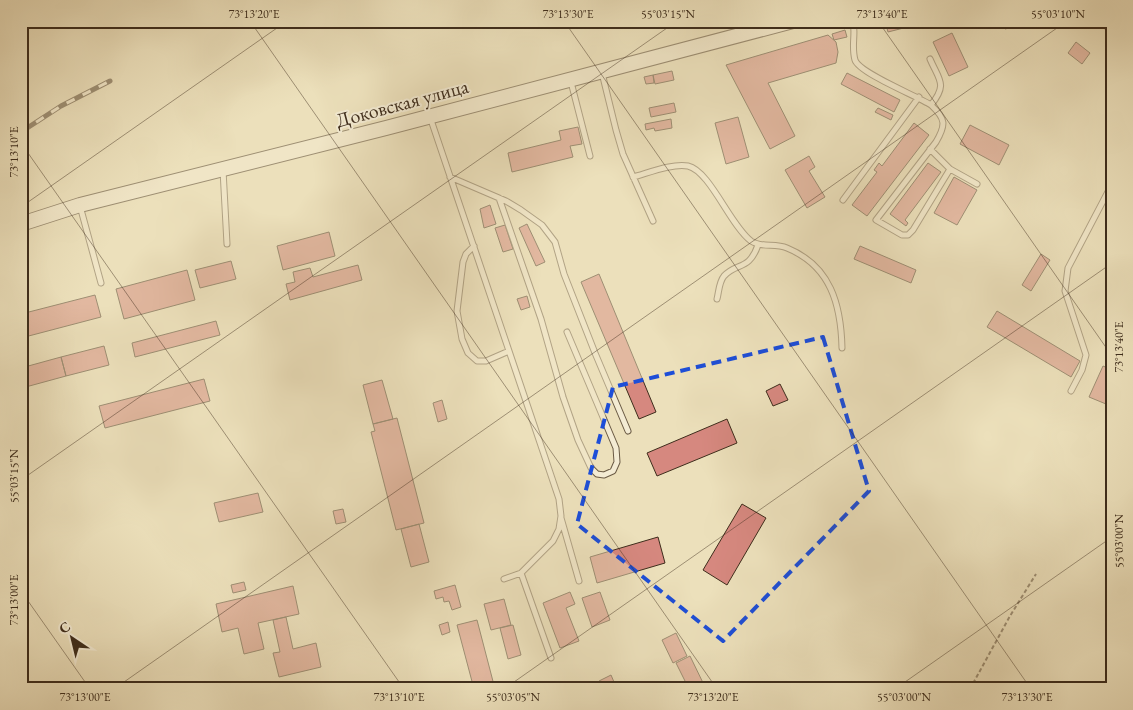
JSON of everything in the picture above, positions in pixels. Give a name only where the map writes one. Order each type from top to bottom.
[{"type":"street","name":"Доковская улица","points":[[21,224],[80,205],[223,170],[793,21]]},
{"type":"lane","points":[[853,21],[855,30],[852,45],[856,62],[865,71],[919,97],[939,112],[944,120],[942,130],[930,149],[876,220],[902,235],[908,235],[913,230],[950,169]]},
{"type":"lane","points":[[1100,21],[1112,31]]},
{"type":"lane","points":[[930,58],[942,87],[940,94],[931,105]]},
{"type":"lane","points":[[602,70],[616,130],[632,177],[653,221]]},
{"type":"lane","points":[[570,79],[590,156]]},
{"type":"lane","points":[[843,200],[919,97]]},
{"type":"lane","points":[[430,116],[559,499],[561,516],[579,581]]},
{"type":"lane","points":[[930,149],[950,169],[977,184]]},
{"type":"lane","points":[[632,177],[674,167],[688,166],[699,171],[727,213],[749,240],[758,245],[776,245],[788,248],[804,257],[820,270],[830,285],[838,306],[842,324],[842,348]]},
{"type":"lane","points":[[223,170],[227,244]]},
{"type":"lane","points":[[450,177],[499,198],[521,210],[542,225],[555,242],[574,300],[628,431]]},
{"type":"lane","points":[[1071,390],[1082,370],[1086,355],[1065,291],[1068,268],[1112,184]]},
{"type":"lane","points":[[499,198],[541,319],[562,397],[578,440],[591,468],[597,474],[604,475],[613,471],[617,462],[616,448],[567,332]]},
{"type":"lane","points":[[80,205],[101,283]]},
{"type":"lane","points":[[717,299],[723,278],[728,273],[750,262],[758,245]]},
{"type":"lane","points":[[474,246],[466,254],[457,310],[462,339],[468,353],[477,361],[486,361],[509,352]]},
{"type":"lane","points":[[504,579],[521,573],[553,541],[559,529],[561,516]]},
{"type":"lane","points":[[521,573],[551,658]]},
{"type":"path","points":[[970,689],[1010,616],[1036,574]]},
{"type":"highlighted area","points":[[823,337],[869,491],[723,641],[577,524],[613,387]]},
{"type":"building","points":[[885,21],[931,21],[888,32]]},
{"type":"building","points":[[1003,21],[1036,21],[1005,29]]},
{"type":"building","points":[[845,30],[847,37],[834,40],[832,34]]},
{"type":"building","points":[[952,33],[968,67],[949,76],[933,42]]},
{"type":"building","points":[[828,35],[836,42],[838,52],[836,63],[768,83],[795,136],[770,149],[726,65]]},
{"type":"building","points":[[1076,42],[1090,53],[1082,64],[1068,53]]},
{"type":"building","points":[[672,71],[674,80],[655,84],[653,75]]},
{"type":"building","points":[[847,73],[900,100],[894,112],[841,84]]},
{"type":"building","points":[[653,75],[654,83],[646,84],[644,77]]},
{"type":"building","points":[[674,103],[676,112],[651,117],[649,108]]},
{"type":"building","points":[[878,108],[893,115],[891,120],[875,112]]},
{"type":"building","points":[[738,117],[749,157],[726,164],[715,123]]},
{"type":"building","points":[[671,119],[672,128],[655,131],[654,128],[646,130],[645,124]]},
{"type":"building","points":[[914,123],[929,135],[867,216],[852,205],[877,172],[874,170],[879,163],[882,166]]},
{"type":"building","points":[[970,125],[1009,145],[999,165],[960,144]]},
{"type":"building","points":[[578,127],[582,144],[570,146],[573,157],[512,172],[508,153],[561,140],[559,131]]},
{"type":"building","points":[[809,156],[815,167],[809,171],[825,197],[807,208],[785,170]]},
{"type":"building","points":[[928,163],[941,172],[905,220],[908,223],[906,226],[890,214]]},
{"type":"building","points":[[954,177],[977,190],[957,225],[934,213]]},
{"type":"building","points":[[490,205],[496,224],[484,228],[480,209]]},
{"type":"building","points":[[527,224],[545,262],[536,266],[519,228]]},
{"type":"building","points":[[505,225],[513,249],[503,252],[495,228]]},
{"type":"building","points":[[329,232],[335,256],[283,270],[277,246]]},
{"type":"building","points":[[860,246],[916,270],[911,283],[854,259]]},
{"type":"building","points":[[1041,254],[1050,260],[1031,291],[1022,285]]},
{"type":"building","points":[[231,261],[236,279],[200,288],[195,270]]},
{"type":"building","points":[[358,265],[362,280],[290,300],[286,284],[295,282],[293,272],[310,268],[313,277]]},
{"type":"building","points":[[187,270],[195,300],[124,319],[116,289]]},
{"type":"building","points":[[599,274],[656,412],[639,419],[581,282]]},
{"type":"building","points":[[95,295],[101,317],[21,338],[21,314]]},
{"type":"building","points":[[527,296],[530,307],[521,310],[517,299]]},
{"type":"building","points":[[997,311],[1080,361],[1071,377],[987,327]]},
{"type":"building","points":[[216,321],[220,335],[135,357],[132,343]]},
{"type":"building","points":[[104,346],[109,365],[66,376],[61,357]]},
{"type":"building","points":[[61,357],[66,376],[22,388],[21,368]]},
{"type":"building","points":[[1103,366],[1112,370],[1112,391],[1106,404],[1089,397]]},
{"type":"building","points":[[204,379],[210,401],[105,428],[99,406]]},
{"type":"building","points":[[382,380],[393,419],[373,424],[363,385]]},
{"type":"building","points":[[780,384],[788,400],[773,406],[766,391]]},
{"type":"building","points":[[442,400],[447,419],[438,422],[433,403]]},
{"type":"building","points":[[397,418],[424,523],[396,530],[371,432],[375,431],[373,424]]},
{"type":"building","points":[[727,419],[737,443],[657,476],[647,453]]},
{"type":"building","points":[[258,493],[263,512],[219,522],[214,503]]},
{"type":"building","points":[[742,504],[766,518],[727,585],[703,570]]},
{"type":"building","points":[[343,509],[346,522],[336,524],[333,511]]},
{"type":"building","points":[[419,524],[429,562],[411,567],[401,529]]},
{"type":"building","points":[[658,537],[665,563],[597,583],[590,557]]},
{"type":"building","points":[[244,582],[246,590],[233,593],[231,585]]},
{"type":"building","points":[[455,585],[461,607],[452,610],[449,601],[444,602],[443,597],[436,599],[434,591]]},
{"type":"building","points":[[293,586],[299,614],[258,623],[264,649],[244,654],[238,628],[222,632],[216,604]]},
{"type":"building","points":[[570,592],[575,604],[566,608],[579,641],[560,648],[543,603]]},
{"type":"building","points":[[600,592],[610,620],[592,627],[582,598]]},
{"type":"building","points":[[504,599],[511,625],[491,630],[484,604]]},
{"type":"building","points":[[286,617],[293,649],[316,643],[321,667],[279,677],[273,653],[280,652],[273,620]]},
{"type":"building","points":[[477,620],[495,689],[474,689],[457,625]]},
{"type":"building","points":[[448,622],[450,632],[442,635],[439,625]]},
{"type":"building","points":[[513,625],[521,655],[508,659],[500,628]]},
{"type":"building","points":[[676,633],[687,656],[673,663],[662,640]]},
{"type":"building","points":[[690,656],[706,689],[689,689],[676,663]]},
{"type":"building","points":[[611,675],[617,689],[602,689],[599,681]]},
{"type":"railway","points":[[21,132],[61,106],[110,81]]}]
